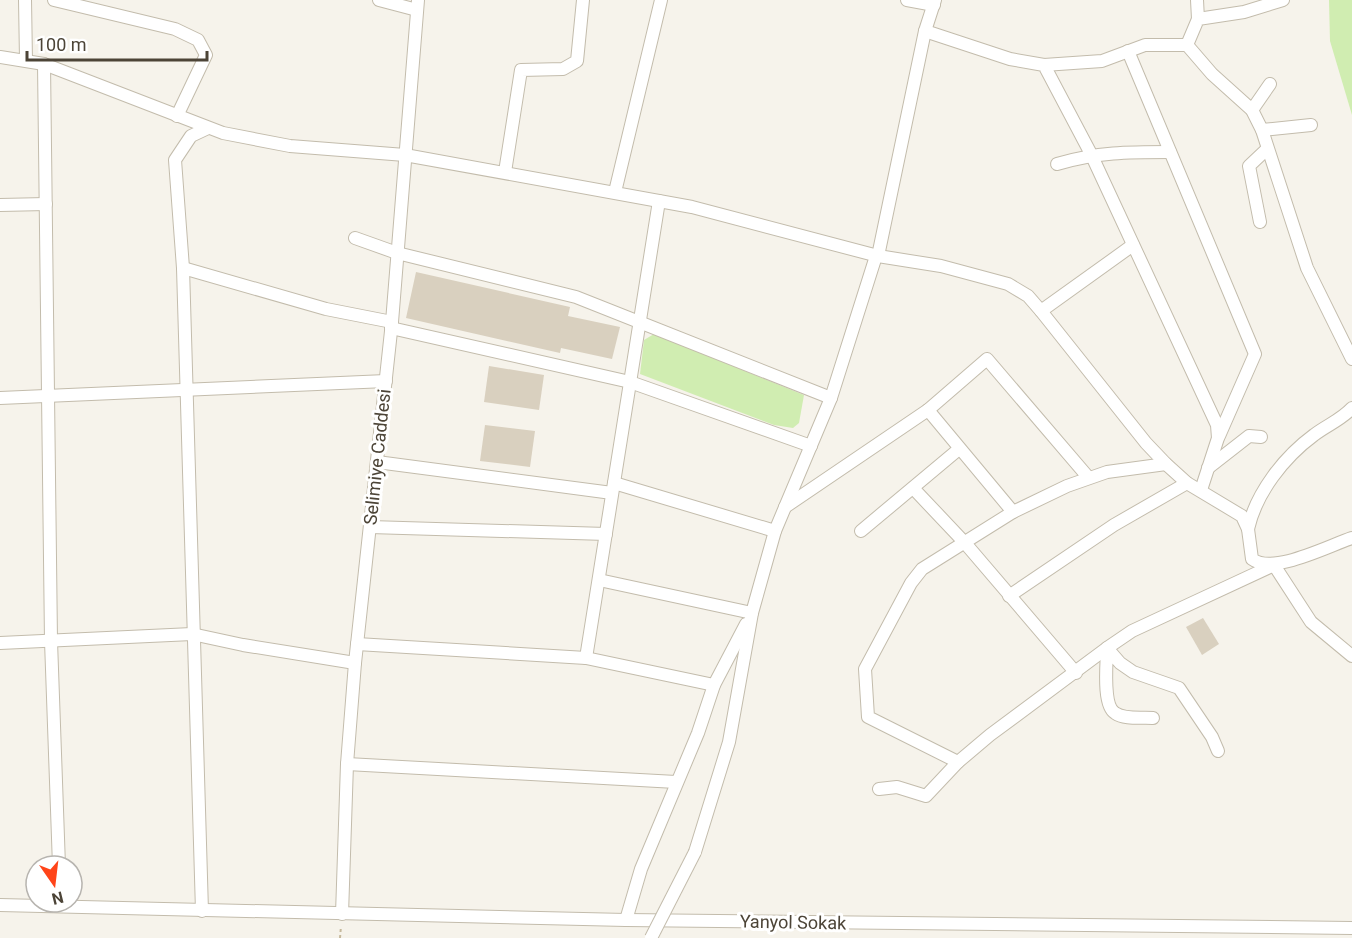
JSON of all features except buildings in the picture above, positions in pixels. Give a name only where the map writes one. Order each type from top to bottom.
[{"type":"street","points":[[25,0],[26,60]]},
{"type":"street","points":[[54,0],[175,29],[198,40],[206,55],[177,116]]},
{"type":"street","points":[[380,0],[418,5]]},
{"type":"street","points":[[505,172],[521,70],[563,69],[577,60],[582,0]]},
{"type":"street","points":[[615,192],[661,0]]},
{"type":"street","points":[[651,938],[695,852],[729,742],[752,612],[775,531],[831,398],[877,256],[925,31],[934,3],[907,0]]},
{"type":"street","points":[[1187,45],[1198,19],[1197,0]]},
{"type":"street","points":[[1198,19],[1244,12],[1283,0]]},
{"type":"street","name":"Selimiye Caddesi","points":[[342,914],[355,663],[386,381],[418,5]]},
{"type":"street","points":[[925,31],[1010,59],[1044,65],[1102,61],[1145,45],[1187,45],[1212,74],[1252,110],[1263,130],[1267,149],[1307,268],[1352,359]]},
{"type":"street","points":[[1128,51],[1256,354],[1218,438],[1201,490]]},
{"type":"street","points":[[0,57],[44,64],[208,128],[290,146],[405,155],[615,192],[877,256],[941,266],[1008,284],[1028,296],[1146,443],[1166,464],[1187,483],[1242,516],[1248,529],[1252,559],[1259,564],[1274,565]]},
{"type":"street","points":[[44,64],[51,641],[58,854]]},
{"type":"street","points":[[1044,65],[1091,154],[1217,425],[1218,438]]},
{"type":"street","points":[[1252,110],[1269,84]]},
{"type":"street","points":[[1263,130],[1311,125]]},
{"type":"street","points":[[202,911],[192,634],[183,268],[175,160],[191,136],[208,128]]},
{"type":"street","points":[[1260,222],[1249,166],[1267,149]]},
{"type":"street","points":[[1057,164],[1091,154],[1170,152]]},
{"type":"street","points":[[586,658],[659,201]]},
{"type":"street","points":[[0,205],[46,204]]},
{"type":"street","points":[[355,238],[397,253],[576,297],[831,398]]},
{"type":"street","points":[[1041,311],[1133,245]]},
{"type":"street","points":[[183,268],[326,309],[630,382],[811,446]]},
{"type":"street","points":[[785,507],[928,410],[987,360],[1088,477]]},
{"type":"street","points":[[0,398],[386,381]]},
{"type":"street","points":[[1248,529],[1253,508],[1287,459],[1314,435],[1352,408]]},
{"type":"street","points":[[928,410],[1012,512]]},
{"type":"street","points":[[1206,469],[1249,436],[1262,437]]},
{"type":"street","points":[[861,531],[959,448]]},
{"type":"street","points":[[377,462],[613,488],[775,531]]},
{"type":"street","points":[[957,762],[868,717],[865,669],[911,583],[922,569],[1012,512],[1088,477],[1166,464]]},
{"type":"street","points":[[1010,596],[1114,525],[1187,483]]},
{"type":"street","points":[[914,488],[965,543],[1076,673]]},
{"type":"street","points":[[370,527],[606,534]]},
{"type":"street","points":[[879,789],[897,787],[926,796],[957,762],[990,735],[1132,631],[1274,565],[1352,538]]},
{"type":"street","points":[[1274,565],[1311,622],[1352,656]]},
{"type":"street","points":[[599,580],[752,612]]},
{"type":"street","points":[[626,920],[641,869],[698,733],[714,685],[752,612]]},
{"type":"street","points":[[0,643],[192,634],[243,645],[355,663]]},
{"type":"street","points":[[357,644],[586,658],[714,685]]},
{"type":"street","points":[[1107,648],[1110,708],[1115,713],[1126,717],[1153,718]]},
{"type":"street","points":[[1107,648],[1120,663],[1133,672],[1179,688],[1212,737],[1218,751]]},
{"type":"street","points":[[348,764],[676,782]]},
{"type":"street","name":"Yanyol Sokak","points":[[0,905],[24,905]]},
{"type":"street","name":"Yanyol Sokak","points":[[84,906],[202,911],[626,920],[1352,928]]},
{"type":"green space","points":[[1329,0],[1352,0],[1352,115],[1330,41]]},
{"type":"green space","points":[[654,334],[804,395],[799,423],[793,428],[774,425],[640,374],[644,340]]}]
